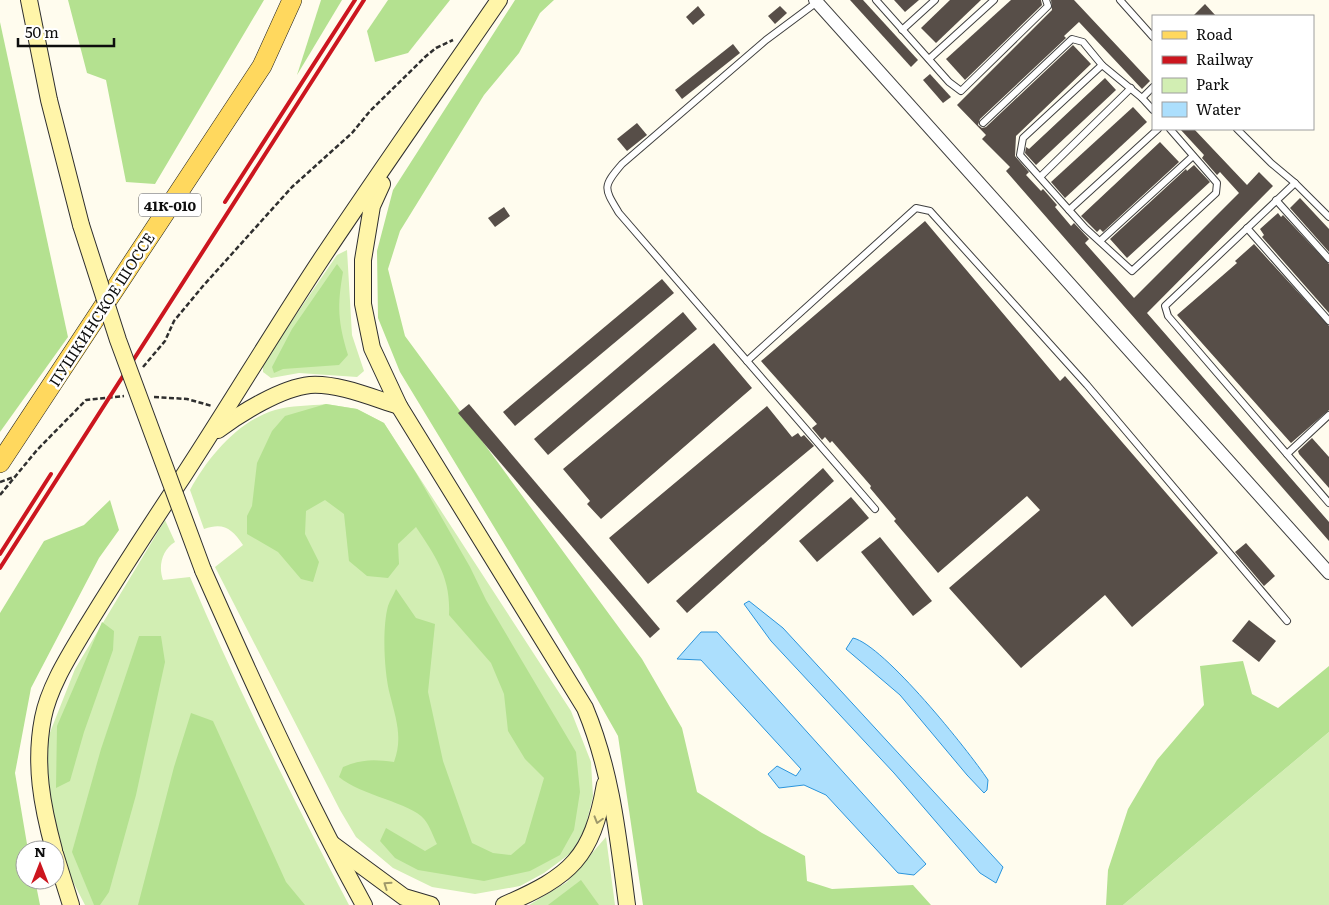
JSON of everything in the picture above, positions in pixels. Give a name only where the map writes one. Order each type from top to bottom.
[{"type":"main road","name":"ПУШКИНСКОЕ ШОССЕ","points":[[0,463],[262,66],[292,0]]},
{"type":"street","points":[[29,0],[49,100],[81,225],[118,340],[203,570],[256,689],[330,843],[364,905]]},
{"type":"street","points":[[51,840],[42,807],[38,774],[43,718],[50,697],[70,655],[116,578],[227,411],[322,258],[498,0]]},
{"type":"street","points":[[816,1],[1329,573]]},
{"type":"street","points":[[395,152],[372,206],[363,260],[363,304],[372,348],[399,406],[586,708],[608,772],[627,905]]},
{"type":"street","points":[[210,435],[247,409],[279,395],[310,385],[351,390],[399,406]]},
{"type":"street","points":[[504,905],[558,878],[579,858],[594,834],[608,772]]},
{"type":"street","points":[[330,843],[404,897],[430,905]]},
{"type":"street","points":[[65,889],[69,903]]},
{"type":"lane","points":[[876,0],[949,82],[961,91],[1048,6],[1046,0]]},
{"type":"lane","points":[[902,30],[935,0]]},
{"type":"lane","points":[[929,59],[994,0]]},
{"type":"lane","points":[[1120,0],[1152,36]]},
{"type":"lane","points":[[816,1],[766,40],[622,164],[607,181],[605,191],[619,213],[875,509]]},
{"type":"lane","points":[[984,122],[1072,39],[1083,42],[1102,65],[1131,88],[1152,109]]},
{"type":"lane","points":[[1102,65],[1023,138],[1020,155],[1069,210],[1132,271],[1216,193],[1217,183],[1171,130]]},
{"type":"lane","points":[[1040,177],[1131,88]]},
{"type":"lane","points":[[1142,98],[1152,88]]},
{"type":"lane","points":[[1069,210],[1157,130]]},
{"type":"lane","points":[[1238,130],[1329,217]]},
{"type":"lane","points":[[1100,241],[1193,156]]},
{"type":"lane","points":[[1295,183],[1165,306],[1168,316],[1329,503]]},
{"type":"lane","points":[[1276,200],[1329,259]]},
{"type":"lane","points":[[747,362],[916,208],[930,211],[1087,385],[1287,621]]},
{"type":"lane","points":[[1247,228],[1329,321]]},
{"type":"lane","points":[[1287,454],[1329,415]]},
{"type":"path","points":[[140,371],[165,341],[174,321],[292,187],[352,133],[370,110],[436,48],[447,42],[474,36]]},
{"type":"path","points":[[121,396],[126,390]]},
{"type":"path","points":[[0,495],[38,450],[86,400],[127,396]]},
{"type":"path","points":[[150,397],[187,399],[227,411]]},
{"type":"path","points":[[0,482],[15,477]]},
{"type":"green space","points":[[68,0],[264,0],[155,184],[126,182],[106,80],[87,73]]},
{"type":"green space","points":[[321,0],[342,0],[297,75]]},
{"type":"green space","points":[[388,0],[450,0],[408,53],[375,62],[367,31]]},
{"type":"green space","points":[[515,0],[554,0],[540,13],[519,53],[484,95],[400,231],[388,269],[405,336],[642,659],[682,728],[697,792],[762,833],[805,856],[807,881],[832,889],[913,885],[931,905],[643,905],[618,736],[579,667],[400,372],[378,318],[377,251],[393,190]]},
{"type":"green space","points":[[0,22],[68,337],[0,432]]},
{"type":"green space","points":[[347,250],[352,335],[364,371],[357,377],[299,373],[271,378],[263,372],[263,363],[337,255]]},
{"type":"green space","points":[[337,264],[343,272],[340,314],[342,333],[348,355],[339,365],[283,369],[274,373],[272,367],[292,329]]},
{"type":"green space","points":[[326,404],[357,409],[384,423],[571,711],[591,762],[593,796],[585,829],[571,853],[544,873],[520,886],[475,894],[432,887],[393,868],[356,837],[340,810],[215,567],[243,545],[227,528],[217,526],[204,529],[190,490],[197,478],[225,442],[249,422],[261,415],[287,407]]},
{"type":"green space","points":[[326,404],[357,409],[384,423],[416,473],[470,567],[486,600],[576,752],[580,792],[574,830],[560,855],[530,871],[484,881],[418,870],[395,858],[380,841],[386,828],[425,851],[437,844],[424,819],[408,808],[359,789],[339,777],[343,767],[362,761],[394,762],[397,753],[396,720],[386,675],[384,650],[386,615],[396,589],[416,618],[435,624],[428,692],[443,761],[472,843],[493,853],[511,855],[525,843],[544,778],[525,759],[508,731],[504,694],[491,663],[449,615],[448,590],[441,568],[416,527],[398,544],[399,564],[388,578],[367,576],[349,561],[344,514],[325,500],[306,511],[305,534],[319,562],[313,582],[301,579],[278,552],[247,534],[247,516],[252,506],[257,463],[272,431],[285,416]]},
{"type":"green space","points":[[110,500],[119,530],[99,558],[31,688],[15,773],[26,840],[15,840],[15,890],[37,890],[40,905],[0,905],[0,613],[44,541],[84,525]]},
{"type":"green space","points":[[165,520],[175,542],[167,549],[162,559],[163,580],[190,577],[266,743],[349,905],[85,905],[71,878],[65,860],[65,840],[58,840],[49,812],[47,740],[75,669]]},
{"type":"green space","points":[[102,622],[114,631],[113,650],[84,732],[70,781],[56,788],[57,726]]},
{"type":"green space","points":[[139,636],[161,636],[165,662],[136,795],[109,892],[100,905],[94,905],[72,852],[101,749]]},
{"type":"green space","points":[[1243,661],[1252,694],[1278,708],[1329,666],[1329,732],[1123,905],[1106,905],[1108,870],[1128,809],[1157,760],[1204,705],[1200,666]]},
{"type":"green space","points":[[191,713],[213,721],[286,882],[305,905],[138,905],[174,767]]},
{"type":"green space","points":[[1329,732],[1329,905],[1123,905]]},
{"type":"green space","points":[[606,837],[615,905],[529,905],[567,882]]},
{"type":"green space","points":[[581,880],[599,905],[548,905]]},
{"type":"water","points":[[749,601],[783,628],[1003,867],[996,883],[980,873],[894,773],[771,641],[744,604]]},
{"type":"water","points":[[701,632],[717,632],[926,864],[914,875],[898,873],[826,795],[804,785],[779,788],[768,774],[777,766],[796,776],[801,769],[701,660],[677,659]]},
{"type":"water","points":[[853,638],[867,645],[884,659],[925,700],[988,780],[987,790],[984,793],[900,695],[846,649]]},
{"type":"building","points":[[850,0],[863,0],[918,60],[911,67]]},
{"type":"building","points":[[894,0],[919,0],[905,12]]},
{"type":"building","points":[[950,0],[981,0],[936,43],[921,28]]},
{"type":"building","points":[[1011,0],[1041,0],[1042,5],[965,80],[946,59]]},
{"type":"building","points":[[1051,0],[1074,0],[1150,81],[1142,89],[1079,22],[1064,36],[1066,38],[980,119],[978,125],[982,128],[986,127],[1073,45],[1091,64],[1016,136],[1015,156],[1029,172],[1026,175],[1041,191],[1043,189],[1057,205],[1055,207],[1071,226],[1074,223],[1089,239],[1085,243],[1134,298],[1239,193],[1220,172],[1217,175],[1202,158],[1204,155],[1181,130],[1195,130],[1247,185],[1259,172],[1273,186],[1147,313],[1329,522],[1329,541],[1006,171],[1010,167],[982,139],[986,135],[957,105],[1052,10]]},
{"type":"building","points":[[1205,4],[1215,15],[1194,15]]},
{"type":"building","points":[[698,6],[705,15],[693,25],[686,17]]},
{"type":"building","points":[[780,6],[787,13],[775,24],[768,16]]},
{"type":"building","points":[[733,44],[740,53],[682,99],[675,90]]},
{"type":"building","points":[[930,74],[951,97],[943,103],[923,80]]},
{"type":"building","points":[[1105,78],[1116,90],[1036,165],[1025,153],[1026,147],[1029,149]]},
{"type":"building","points":[[1133,107],[1147,122],[1065,198],[1051,182]]},
{"type":"building","points":[[637,123],[647,135],[627,151],[617,139]]},
{"type":"building","points":[[1160,142],[1179,162],[1103,232],[1100,229],[1097,232],[1081,216]]},
{"type":"building","points":[[1194,165],[1210,182],[1127,258],[1110,239],[1186,169],[1187,171]]},
{"type":"building","points":[[1300,198],[1329,229],[1329,252],[1290,208]]},
{"type":"building","points":[[504,207],[510,216],[495,227],[488,218]]},
{"type":"building","points":[[1278,213],[1281,217],[1283,215],[1329,264],[1329,313],[1262,237],[1264,235],[1260,229]]},
{"type":"building","points":[[925,221],[1060,381],[1065,376],[1218,553],[1132,627],[1105,595],[1021,668],[949,588],[1040,510],[1027,496],[938,573],[894,521],[896,519],[870,488],[871,486],[832,441],[830,443],[825,437],[822,440],[812,428],[817,424],[761,361]]},
{"type":"building","points":[[1254,244],[1329,326],[1329,410],[1291,443],[1177,315],[1237,263],[1235,261]]},
{"type":"building","points":[[662,279],[674,293],[515,426],[503,412]]},
{"type":"building","points":[[683,312],[697,329],[548,455],[534,439]]},
{"type":"building","points":[[714,343],[752,388],[601,519],[587,504],[590,501],[563,469]]},
{"type":"building","points":[[469,404],[660,629],[650,638],[458,413]]},
{"type":"building","points":[[767,406],[792,437],[798,433],[801,437],[804,435],[814,446],[648,584],[609,538]]},
{"type":"building","points":[[1312,438],[1329,457],[1329,488],[1299,454],[1298,451]]},
{"type":"building","points":[[823,468],[834,481],[687,613],[676,601]]},
{"type":"building","points":[[851,497],[869,518],[817,562],[799,541]]},
{"type":"building","points":[[880,537],[932,601],[913,616],[861,552]]},
{"type":"building","points":[[1246,543],[1275,576],[1264,586],[1235,552]]},
{"type":"building","points":[[1249,620],[1276,641],[1259,662],[1232,641]]},
{"type":"railway","points":[[225,202],[355,0]]},
{"type":"railway","points":[[0,568],[364,0]]},
{"type":"railway","points":[[0,554],[51,474]]}]
